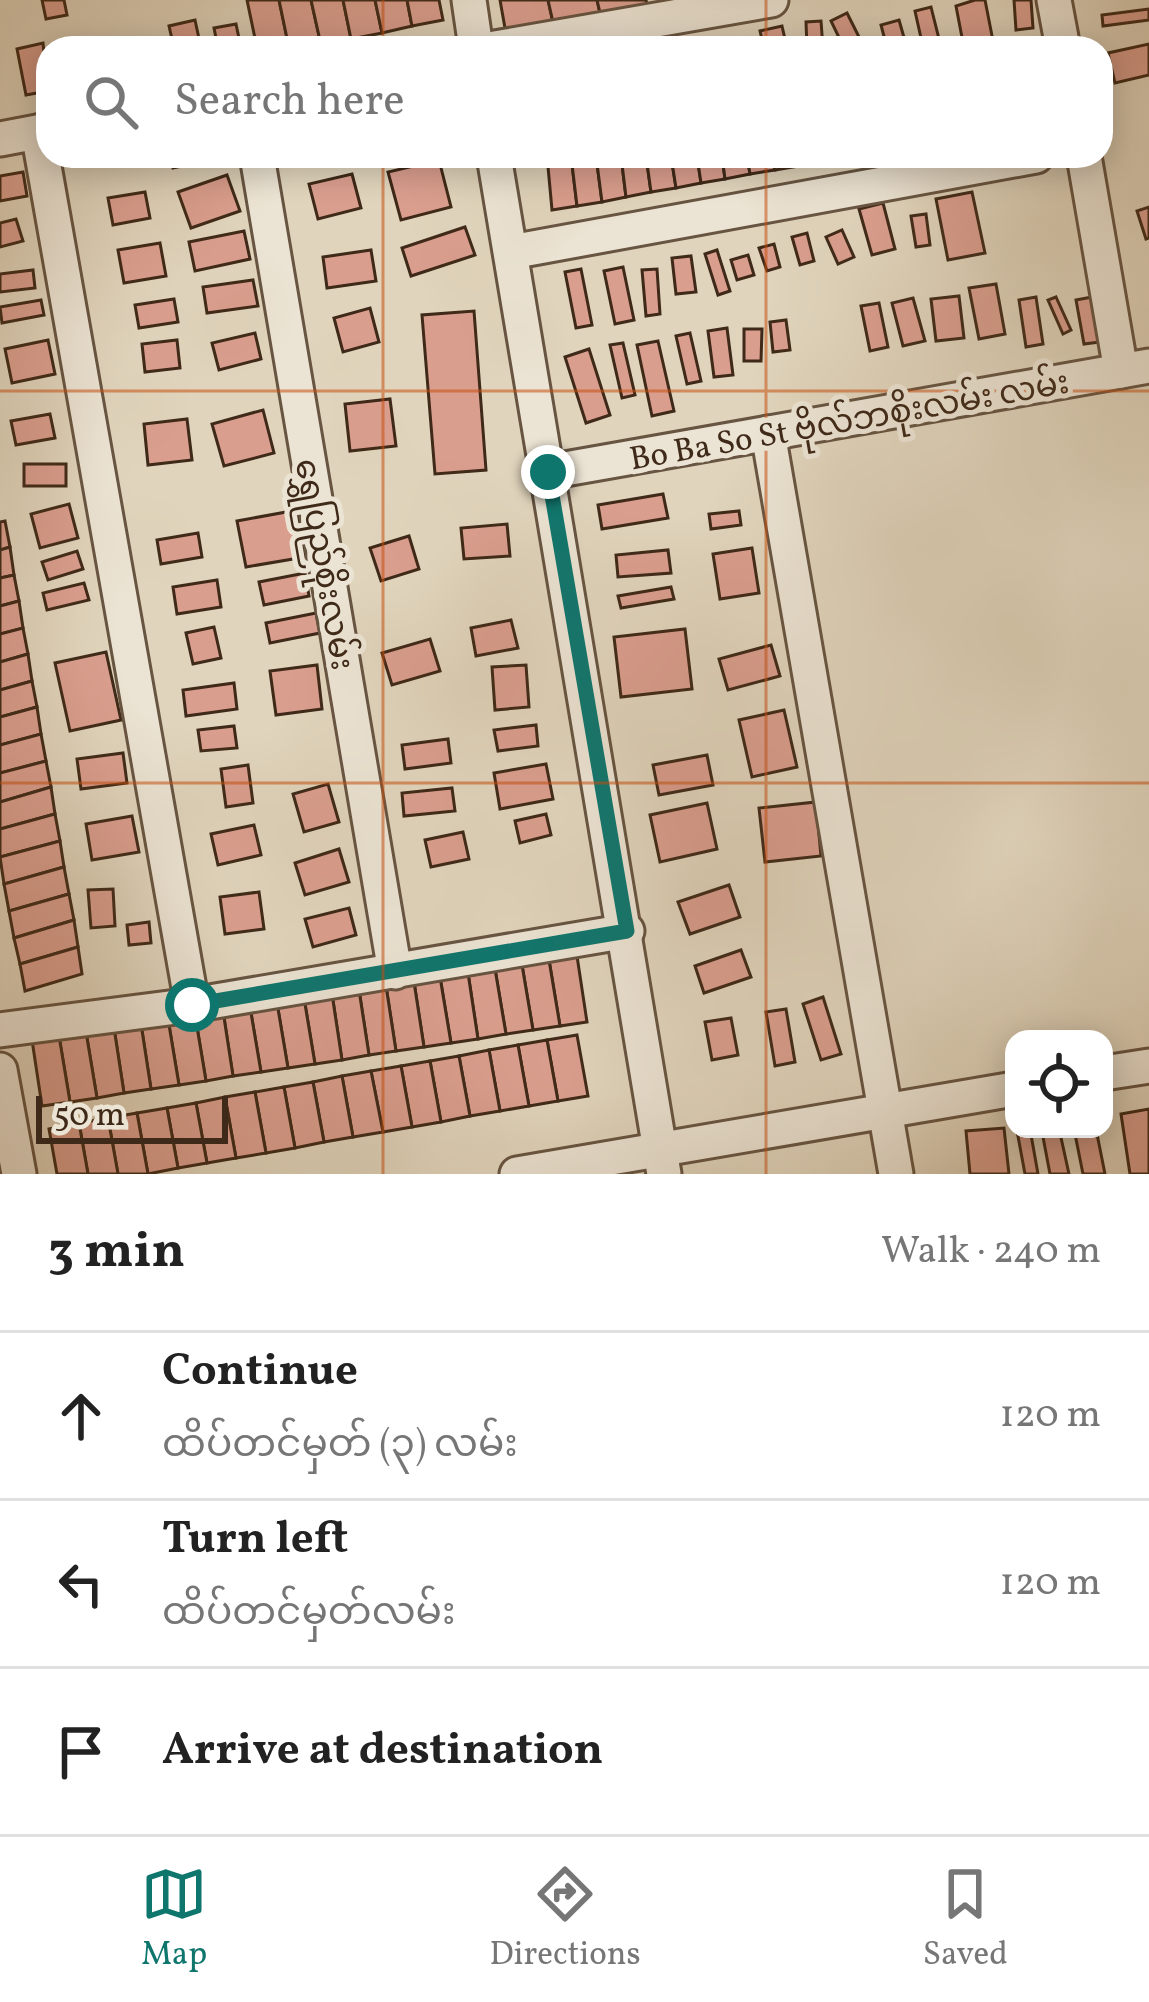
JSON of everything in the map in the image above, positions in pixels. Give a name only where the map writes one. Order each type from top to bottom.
[{"type":"street","points":[[469,0],[474,36]]},
{"type":"street","points":[[564,36],[771,0]]},
{"type":"street","points":[[1054,0],[1061,36]]},
{"type":"street","points":[[0,139],[36,132]]},
{"type":"street","points":[[49,168],[192,1005]]},
{"type":"street","name":"ရွှေပြည်စိုးလမ်း","points":[[259,168],[395,972]]},
{"type":"street","points":[[496,168],[662,1161]]},
{"type":"street","points":[[511,252],[970,168]]},
{"type":"street","points":[[1087,168],[1135,368]]},
{"type":"street","name":"Bo Ba So St ဗိုလ်ဘစိုးလမ်း လမ်း","points":[[548,472],[1135,368]]},
{"type":"street","points":[[768,433],[896,1174]]},
{"type":"street","points":[[0,1030],[192,1005],[627,931]]},
{"type":"street","points":[[1113,1072],[1149,1066]]},
{"type":"street","points":[[0,1070],[19,1174]]},
{"type":"street","points":[[517,1174],[662,1161],[886,1111],[1005,1091]]},
{"type":"building","points":[[42,0],[64,0],[67,15],[46,19]]},
{"type":"building","points":[[247,0],[279,0],[286,36],[254,36]]},
{"type":"building","points":[[279,0],[311,0],[319,36],[286,36]]},
{"type":"building","points":[[311,0],[343,0],[350,36],[319,36]]},
{"type":"building","points":[[343,0],[375,0],[382,33],[350,36]]},
{"type":"building","points":[[375,0],[407,0],[412,26],[382,33]]},
{"type":"building","points":[[407,0],[439,0],[443,20],[412,26]]},
{"type":"building","points":[[500,0],[548,0],[556,36],[506,36]]},
{"type":"building","points":[[548,0],[597,0],[603,26],[556,36]]},
{"type":"building","points":[[597,0],[646,0],[650,17],[603,26]]},
{"type":"building","points":[[985,0],[992,36],[962,36],[956,6]]},
{"type":"building","points":[[1014,0],[1031,0],[1033,28],[1016,30]]},
{"type":"building","points":[[931,7],[938,36],[921,36],[915,11]]},
{"type":"building","points":[[1149,9],[1149,20],[1103,26],[1102,15]]},
{"type":"building","points":[[847,13],[858,36],[838,36],[831,21]]},
{"type":"building","points":[[195,20],[198,36],[171,36],[169,26]]},
{"type":"building","points":[[899,20],[904,36],[884,36],[881,25]]},
{"type":"building","points":[[821,21],[822,36],[807,36],[806,22]]},
{"type":"building","points":[[236,24],[238,36],[216,36],[214,28]]},
{"type":"building","points":[[782,26],[784,36],[761,36],[760,31]]},
{"type":"building","points":[[1149,44],[1149,75],[1115,83],[1113,52]]},
{"type":"building","points":[[36,45],[36,93],[26,95],[17,49]]},
{"type":"building","points":[[441,168],[451,207],[401,220],[388,172]]},
{"type":"building","points":[[548,168],[572,168],[577,206],[552,210]]},
{"type":"building","points":[[572,168],[598,168],[602,202],[577,206]]},
{"type":"building","points":[[598,168],[622,168],[626,197],[602,202]]},
{"type":"building","points":[[622,168],[648,168],[651,192],[626,197]]},
{"type":"building","points":[[648,168],[673,168],[676,188],[651,192]]},
{"type":"building","points":[[673,168],[699,168],[701,183],[676,188]]},
{"type":"building","points":[[699,168],[724,168],[725,179],[701,183]]},
{"type":"building","points":[[724,168],[749,168],[750,174],[725,179]]},
{"type":"building","points":[[749,168],[775,170],[750,174]]},
{"type":"building","points":[[23,172],[27,196],[0,201],[0,176]]},
{"type":"building","points":[[352,174],[361,208],[318,219],[309,184]]},
{"type":"building","points":[[227,175],[240,211],[191,228],[178,192]]},
{"type":"building","points":[[145,192],[150,218],[113,225],[108,198]]},
{"type":"building","points":[[972,192],[985,253],[948,260],[936,199]]},
{"type":"building","points":[[883,203],[895,249],[872,255],[859,209]]},
{"type":"building","points":[[1149,207],[1149,238],[1146,239],[1137,211]]},
{"type":"building","points":[[926,214],[930,245],[916,247],[911,216]]},
{"type":"building","points":[[16,219],[23,241],[0,247],[0,223]]},
{"type":"building","points":[[465,227],[475,255],[411,276],[402,248]]},
{"type":"building","points":[[842,230],[854,257],[838,264],[826,237]]},
{"type":"building","points":[[244,231],[250,259],[195,271],[189,242]]},
{"type":"building","points":[[807,233],[814,261],[800,265],[792,237]]},
{"type":"building","points":[[160,243],[166,276],[124,283],[118,250]]},
{"type":"building","points":[[774,244],[780,267],[767,271],[759,248]]},
{"type":"building","points":[[371,250],[376,281],[327,288],[323,257]]},
{"type":"building","points":[[717,250],[730,291],[718,295],[705,254]]},
{"type":"building","points":[[748,255],[754,275],[737,280],[731,260]]},
{"type":"building","points":[[691,256],[696,292],[676,294],[672,258]]},
{"type":"building","points":[[623,267],[634,320],[615,324],[604,271]]},
{"type":"building","points":[[581,269],[592,325],[576,328],[565,272]]},
{"type":"building","points":[[657,269],[660,314],[646,316],[642,270]]},
{"type":"building","points":[[33,270],[35,288],[0,292],[0,274]]},
{"type":"building","points":[[253,280],[258,306],[207,313],[203,287]]},
{"type":"building","points":[[996,284],[1005,334],[979,339],[969,288]]},
{"type":"building","points":[[959,296],[964,338],[936,341],[931,299]]},
{"type":"building","points":[[1036,297],[1043,344],[1026,347],[1019,300]]},
{"type":"building","points":[[1056,297],[1071,330],[1063,334],[1048,300]]},
{"type":"building","points":[[1092,297],[1100,342],[1084,344],[1076,300]]},
{"type":"building","points":[[913,298],[925,341],[903,346],[892,303]]},
{"type":"building","points":[[174,299],[178,322],[139,328],[135,305]]},
{"type":"building","points":[[41,300],[44,315],[2,323],[0,307]]},
{"type":"building","points":[[879,303],[888,347],[870,351],[861,306]]},
{"type":"building","points":[[370,308],[379,342],[343,352],[334,318]]},
{"type":"building","points":[[474,311],[486,470],[435,474],[422,315]]},
{"type":"building","points":[[786,320],[790,350],[773,352],[770,322]]},
{"type":"building","points":[[727,328],[733,375],[714,377],[708,331]]},
{"type":"building","points":[[744,329],[762,329],[761,361],[744,361]]},
{"type":"building","points":[[255,333],[261,359],[219,370],[212,343]]},
{"type":"building","points":[[690,333],[701,381],[687,384],[676,336]]},
{"type":"building","points":[[48,340],[55,374],[12,383],[5,349]]},
{"type":"building","points":[[177,340],[180,368],[145,372],[142,344]]},
{"type":"building","points":[[658,341],[674,411],[652,416],[637,345]]},
{"type":"building","points":[[623,343],[635,395],[622,398],[610,345]]},
{"type":"building","points":[[589,349],[610,415],[586,423],[565,357]]},
{"type":"building","points":[[390,399],[396,446],[350,451],[345,404]]},
{"type":"building","points":[[263,410],[274,453],[224,466],[212,424]]},
{"type":"building","points":[[50,414],[55,438],[16,445],[11,421]]},
{"type":"building","points":[[187,419],[192,460],[148,465],[144,424]]},
{"type":"building","points":[[24,464],[66,464],[66,486],[24,486]]},
{"type":"building","points":[[663,494],[668,518],[602,529],[598,505]]},
{"type":"building","points":[[69,504],[78,538],[40,548],[31,514]]},
{"type":"building","points":[[297,510],[305,557],[246,567],[237,521]]},
{"type":"building","points":[[739,511],[741,525],[711,529],[709,514]]},
{"type":"building","points":[[5,521],[10,547],[0,550],[0,522]]},
{"type":"building","points":[[507,524],[510,556],[464,559],[461,528]]},
{"type":"building","points":[[198,533],[202,557],[161,564],[157,540]]},
{"type":"building","points":[[409,536],[419,569],[381,581],[370,548]]},
{"type":"building","points":[[10,547],[14,575],[0,578],[0,550]]},
{"type":"building","points":[[752,548],[759,593],[720,599],[713,554]]},
{"type":"building","points":[[668,550],[671,573],[618,577],[616,555]]},
{"type":"building","points":[[77,551],[83,569],[48,580],[42,562]]},
{"type":"building","points":[[305,573],[309,596],[264,605],[259,582]]},
{"type":"building","points":[[14,575],[19,601],[0,606],[0,578]]},
{"type":"building","points":[[217,580],[221,607],[177,614],[173,587]]},
{"type":"building","points":[[84,583],[89,600],[47,610],[43,593]]},
{"type":"building","points":[[671,587],[674,599],[621,608],[618,596]]},
{"type":"building","points":[[19,601],[23,628],[0,634],[0,606]]},
{"type":"building","points":[[316,613],[320,633],[270,643],[266,623]]},
{"type":"building","points":[[511,620],[518,648],[476,656],[471,628]]},
{"type":"building","points":[[214,627],[221,658],[193,664],[186,633]]},
{"type":"building","points":[[23,628],[28,654],[0,662],[0,634]]},
{"type":"building","points":[[685,629],[692,689],[621,697],[614,637]]},
{"type":"building","points":[[430,639],[440,671],[392,685],[382,653]]},
{"type":"building","points":[[771,645],[780,676],[728,690],[719,659]]},
{"type":"building","points":[[106,652],[121,720],[70,731],[55,663]]},
{"type":"building","points":[[28,654],[32,681],[0,690],[0,662]]},
{"type":"building","points":[[317,665],[322,709],[276,715],[270,671]]},
{"type":"building","points":[[526,665],[529,707],[495,710],[492,667]]},
{"type":"building","points":[[32,681],[37,707],[0,717],[0,690]]},
{"type":"building","points":[[234,683],[237,709],[186,716],[183,690]]},
{"type":"building","points":[[37,707],[41,734],[0,745],[0,717]]},
{"type":"building","points":[[784,710],[797,767],[752,777],[739,720]]},
{"type":"building","points":[[536,725],[538,746],[498,751],[494,730]]},
{"type":"building","points":[[234,726],[237,748],[201,751],[198,730]]},
{"type":"building","points":[[41,734],[46,761],[0,773],[0,745]]},
{"type":"building","points":[[448,739],[451,763],[405,769],[402,745]]},
{"type":"building","points":[[123,753],[127,783],[81,789],[77,759]]},
{"type":"building","points":[[707,755],[713,785],[659,795],[653,765]]},
{"type":"building","points":[[46,761],[51,787],[0,802],[0,773]]},
{"type":"building","points":[[546,764],[553,799],[500,809],[494,773]]},
{"type":"building","points":[[248,765],[253,803],[226,807],[221,769]]},
{"type":"building","points":[[328,784],[339,822],[304,832],[293,794]]},
{"type":"building","points":[[51,787],[55,814],[0,829],[0,802]]},
{"type":"building","points":[[452,788],[455,811],[404,816],[402,793]]},
{"type":"building","points":[[816,802],[821,856],[765,862],[759,808]]},
{"type":"building","points":[[707,803],[717,849],[660,862],[650,815]]},
{"type":"building","points":[[55,814],[60,841],[0,857],[0,829]]},
{"type":"building","points":[[546,814],[551,835],[520,843],[515,821]]},
{"type":"building","points":[[132,816],[139,852],[92,860],[86,824]]},
{"type":"building","points":[[254,825],[261,855],[218,865],[211,834]]},
{"type":"building","points":[[463,832],[469,859],[431,867],[425,840]]},
{"type":"building","points":[[60,841],[64,867],[4,884],[0,857]]},
{"type":"building","points":[[339,849],[349,882],[305,895],[295,863]]},
{"type":"building","points":[[64,867],[69,894],[9,911],[4,884]]},
{"type":"building","points":[[729,885],[740,917],[690,934],[678,902]]},
{"type":"building","points":[[113,889],[115,926],[91,928],[88,890]]},
{"type":"building","points":[[259,892],[264,929],[225,934],[220,897]]},
{"type":"building","points":[[69,894],[74,920],[14,938],[9,911]]},
{"type":"building","points":[[349,908],[356,935],[313,947],[305,919]]},
{"type":"building","points":[[74,920],[78,947],[20,964],[14,938]]},
{"type":"building","points":[[149,922],[151,943],[129,945],[127,925]]},
{"type":"building","points":[[78,947],[82,974],[25,991],[20,964]]},
{"type":"building","points":[[741,950],[751,977],[704,993],[695,966]]},
{"type":"building","points":[[577,956],[587,1022],[560,1026],[549,960]]},
{"type":"building","points":[[549,960],[560,1026],[533,1030],[522,965]]},
{"type":"building","points":[[522,965],[533,1030],[506,1034],[495,969]]},
{"type":"building","points":[[495,969],[506,1034],[478,1039],[468,973]]},
{"type":"building","points":[[468,973],[478,1039],[451,1043],[440,977]]},
{"type":"building","points":[[440,977],[451,1043],[424,1047],[414,982]]},
{"type":"building","points":[[414,982],[424,1047],[396,1051],[386,986]]},
{"type":"building","points":[[386,986],[396,1051],[369,1055],[359,990]]},
{"type":"building","points":[[359,990],[369,1055],[342,1060],[332,994]]},
{"type":"building","points":[[332,994],[342,1060],[315,1064],[304,998]]},
{"type":"building","points":[[823,997],[841,1054],[821,1060],[803,1004]]},
{"type":"building","points":[[304,998],[315,1064],[288,1068],[277,1003]]},
{"type":"building","points":[[277,1003],[288,1068],[261,1072],[250,1007]]},
{"type":"building","points":[[250,1007],[261,1072],[233,1076],[223,1011]]},
{"type":"building","points":[[786,1009],[795,1062],[775,1066],[766,1012]]},
{"type":"building","points":[[223,1011],[233,1076],[206,1081],[195,1015]]},
{"type":"building","points":[[195,1015],[206,1081],[179,1085],[168,1019]]},
{"type":"building","points":[[731,1018],[738,1055],[712,1060],[705,1022]]},
{"type":"building","points":[[168,1019],[179,1085],[151,1089],[141,1024]]},
{"type":"building","points":[[141,1024],[151,1089],[124,1093],[114,1028]]},
{"type":"building","points":[[114,1028],[124,1093],[97,1098],[86,1032]]},
{"type":"building","points":[[86,1032],[97,1098],[70,1102],[59,1036]]},
{"type":"building","points":[[577,1035],[588,1096],[558,1101],[547,1040]]},
{"type":"building","points":[[59,1036],[70,1102],[42,1106],[32,1040]]},
{"type":"building","points":[[547,1040],[558,1101],[529,1106],[518,1045]]},
{"type":"building","points":[[518,1045],[529,1106],[500,1111],[489,1050]]},
{"type":"building","points":[[489,1050],[500,1111],[470,1116],[459,1056]]},
{"type":"building","points":[[459,1056],[470,1116],[441,1122],[430,1061]]},
{"type":"building","points":[[430,1061],[441,1122],[412,1127],[401,1066]]},
{"type":"building","points":[[401,1066],[412,1127],[383,1132],[371,1071]]},
{"type":"building","points":[[371,1071],[383,1132],[353,1137],[342,1076]]},
{"type":"building","points":[[342,1076],[353,1137],[324,1142],[313,1082]]},
{"type":"building","points":[[313,1082],[324,1142],[295,1148],[284,1087]]},
{"type":"building","points":[[284,1087],[295,1148],[266,1153],[255,1092]]},
{"type":"building","points":[[255,1092],[266,1153],[236,1158],[225,1097]]},
{"type":"building","points":[[225,1097],[236,1158],[207,1163],[196,1103]]},
{"type":"building","points":[[196,1103],[207,1163],[178,1168],[167,1108]]},
{"type":"building","points":[[167,1108],[178,1168],[148,1174],[137,1113]]},
{"type":"building","points":[[1149,1109],[1149,1174],[1130,1174],[1121,1114]]},
{"type":"building","points":[[137,1113],[148,1174],[118,1174],[108,1118]]},
{"type":"building","points":[[108,1118],[118,1174],[88,1174],[79,1123]]},
{"type":"building","points":[[79,1123],[88,1174],[57,1174],[49,1129]]},
{"type":"building","points":[[1004,1128],[1009,1174],[970,1174],[966,1131]]},
{"type":"building","points":[[1018,1138],[1032,1138],[1038,1174],[1025,1174]]},
{"type":"building","points":[[1043,1138],[1061,1138],[1069,1174],[1050,1174]]},
{"type":"building","points":[[1076,1138],[1098,1138],[1105,1174],[1083,1174]]},
{"type":"route","points":[[192,1005],[627,931],[548,472]]}]
